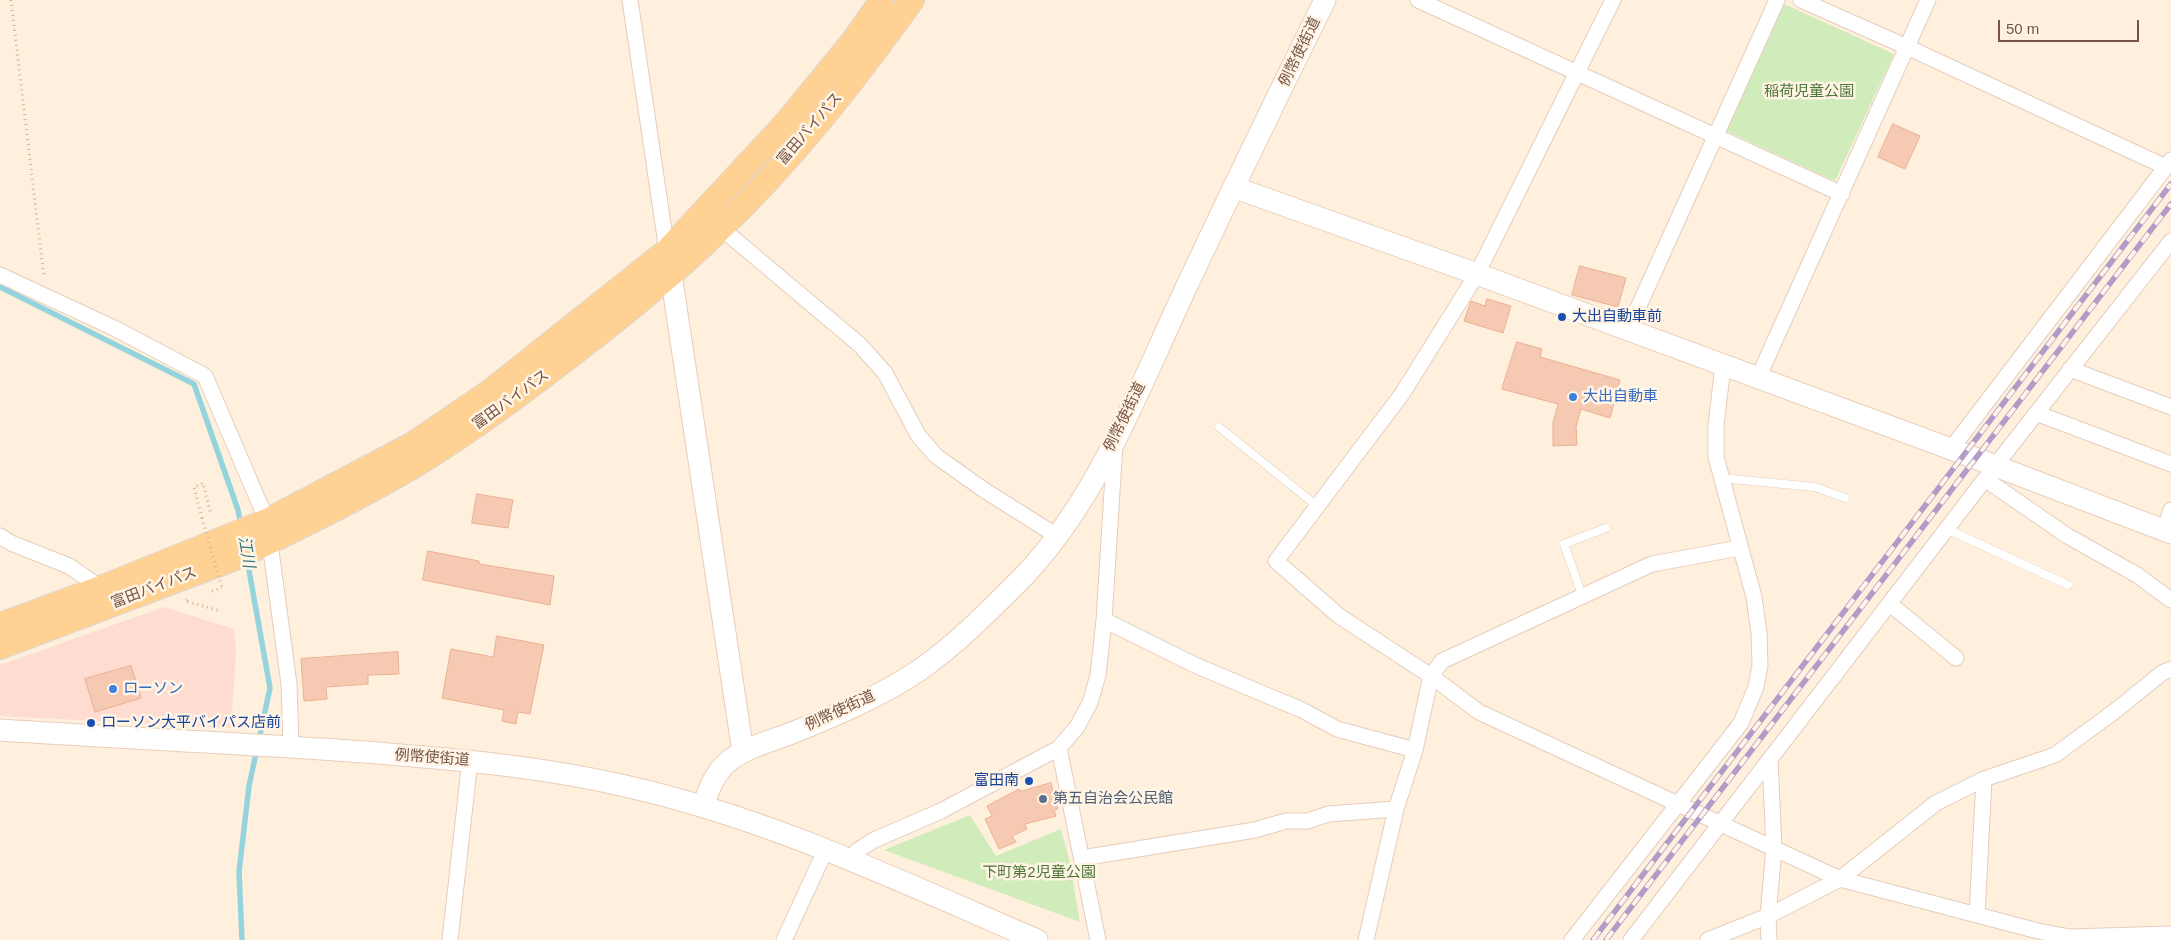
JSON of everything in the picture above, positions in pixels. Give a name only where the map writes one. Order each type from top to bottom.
[{"type":"main road","name":"富田バイパス","points":[[0,647],[264,533],[413,444],[491,391],[667,251],[786,123],[854,40],[882,0]]},
{"type":"main road","name":"富田バイパス","points":[[264,533],[340,508],[410,468],[503,407],[610,327],[721,228],[806,138],[874,53],[912,0]]},
{"type":"main road","name":"富田バイパス","points":[[0,625],[101,588],[232,548]]},
{"type":"street","points":[[630,0],[743,752]]},
{"type":"street","name":"例幣使街道","points":[[0,730],[291,747],[470,760],[579,776],[703,806],[710,786],[719,771],[729,761],[743,752],[836,715],[920,670],[989,611],[1031,568],[1057,536],[1076,508],[1116,440],[1233,187],[1325,0]]},
{"type":"street","points":[[1418,0],[1842,194]]},
{"type":"street","points":[[1613,0],[1477,274],[1402,394],[1276,561],[1339,616],[1431,676],[1479,712],[1840,879],[2038,931],[2070,937],[2171,934]]},
{"type":"street","points":[[1628,330],[1777,0]]},
{"type":"street","points":[[1801,0],[2168,163],[1951,449]]},
{"type":"street","points":[[1758,378],[1928,0]]},
{"type":"street","points":[[1233,187],[1477,274],[1951,449],[1990,472],[2066,535],[2137,575],[2171,600]]},
{"type":"street","points":[[721,228],[860,346],[885,373],[918,434],[936,456],[984,490],[1057,536]]},
{"type":"street","points":[[1631,940],[1990,472],[2171,241]]},
{"type":"street","points":[[0,275],[114,328],[205,376],[264,533],[288,684],[291,747]]},
{"type":"street","points":[[1572,940],[1741,723],[1756,686],[1760,665],[1759,633],[1754,597],[1739,548],[1716,457],[1716,425],[1723,366]]},
{"type":"street","points":[[2070,369],[2171,407]]},
{"type":"street","points":[[2036,413],[2171,464]]},
{"type":"street","points":[[851,859],[857,851],[874,840],[941,811],[1059,748],[1077,727],[1090,703],[1098,675],[1104,620],[1116,440]]},
{"type":"street","points":[[1990,472],[2167,531],[2171,510]]},
{"type":"street","points":[[0,536],[12,543],[69,566],[101,588]]},
{"type":"street","points":[[1366,940],[1396,809],[1415,750],[1431,676],[1442,661],[1583,598],[1652,564],[1739,548]]},
{"type":"street","points":[[1890,604],[1956,658]]},
{"type":"street","points":[[1104,620],[1197,666],[1302,710],[1337,729],[1415,750]]},
{"type":"street","points":[[1708,940],[1768,916],[1840,879],[1936,803],[1984,779],[2055,755],[2162,673],[2171,669]]},
{"type":"street","points":[[1059,748],[1099,940]]},
{"type":"street","points":[[1770,759],[1774,848],[1768,916],[1770,940]]},
{"type":"street","points":[[450,940],[470,760]]},
{"type":"street","points":[[1977,915],[1984,779]]},
{"type":"street","points":[[703,806],[851,859],[1037,940]]},
{"type":"street","points":[[1082,858],[1256,830],[1286,821],[1308,821],[1328,814],[1396,809]]},
{"type":"street","points":[[784,940],[826,849]]},
{"type":"lane","points":[[1219,427],[1317,506]]},
{"type":"lane","points":[[1721,478],[1814,487],[1845,498]]},
{"type":"lane","points":[[1583,598],[1564,544],[1606,528]]},
{"type":"lane","points":[[1947,529],[2068,585]]},
{"type":"path","points":[[11,0],[46,297]]},
{"type":"path","points":[[204,594],[222,588],[194,487],[203,483],[211,515]]},
{"type":"path","points":[[194,598],[185,601],[221,611]]},
{"type":"shaded area","points":[[164,607],[234,629],[236,652],[231,728],[0,716],[0,665]]},
{"type":"green space","name":"稲荷児童公園","points":[[1782,3],[1894,54],[1835,181],[1724,130]]},
{"type":"green space","name":"下町第2児童公園","points":[[970,815],[996,856],[1061,829],[1069,859],[1080,922],[884,850]]},
{"type":"building","points":[[1893,124],[1920,136],[1905,169],[1878,157]]},
{"type":"building","points":[[1580,266],[1626,278],[1618,307],[1572,295]]},
{"type":"building","points":[[1487,299],[1511,306],[1503,333],[1464,321],[1471,301],[1485,306]]},
{"type":"building","name":"大出自動車","points":[[1517,342],[1542,349],[1540,357],[1620,380],[1610,418],[1581,409],[1576,427],[1577,445],[1553,446],[1553,423],[1558,404],[1502,389]]},
{"type":"building","points":[[477,494],[513,500],[508,528],[472,523]]},
{"type":"building","points":[[428,551],[479,561],[479,564],[554,576],[550,605],[423,580]]},
{"type":"building","points":[[497,636],[544,645],[530,714],[518,712],[516,724],[502,721],[504,710],[442,698],[451,649],[493,657]]},
{"type":"building","points":[[398,652],[399,674],[368,675],[368,684],[326,687],[327,699],[304,701],[301,659]]},
{"type":"building","name":"ローソン","points":[[131,666],[141,698],[95,712],[85,679]]},
{"type":"building","points":[[1051,783],[1058,809],[1054,810],[1056,816],[1025,824],[1027,829],[1012,836],[1016,842],[999,849],[985,819],[992,816],[987,806],[1019,789],[1021,791]]},
{"type":"waterway","name":"江川","points":[[0,287],[194,384],[238,510],[241,525]]},
{"type":"waterway","name":"江川","points":[[242,940],[239,872],[249,786],[270,688],[247,559]]},
{"type":"railway","points":[[1593,940],[2171,184]]},
{"type":"railway","points":[[1606,940],[2171,204]]},
{"type":"place","name":"大出自動車前","points":[[1562,317]]},
{"type":"place","name":"大出自動車","points":[[1573,397]]},
{"type":"place","name":"ローソン","points":[[113,689]]},
{"type":"place","name":"ローソン大平バイパス店前","points":[[91,723]]},
{"type":"place","name":"富田南","points":[[1029,781]]},
{"type":"place","name":"第五自治会公民館","points":[[1043,799]]}]
